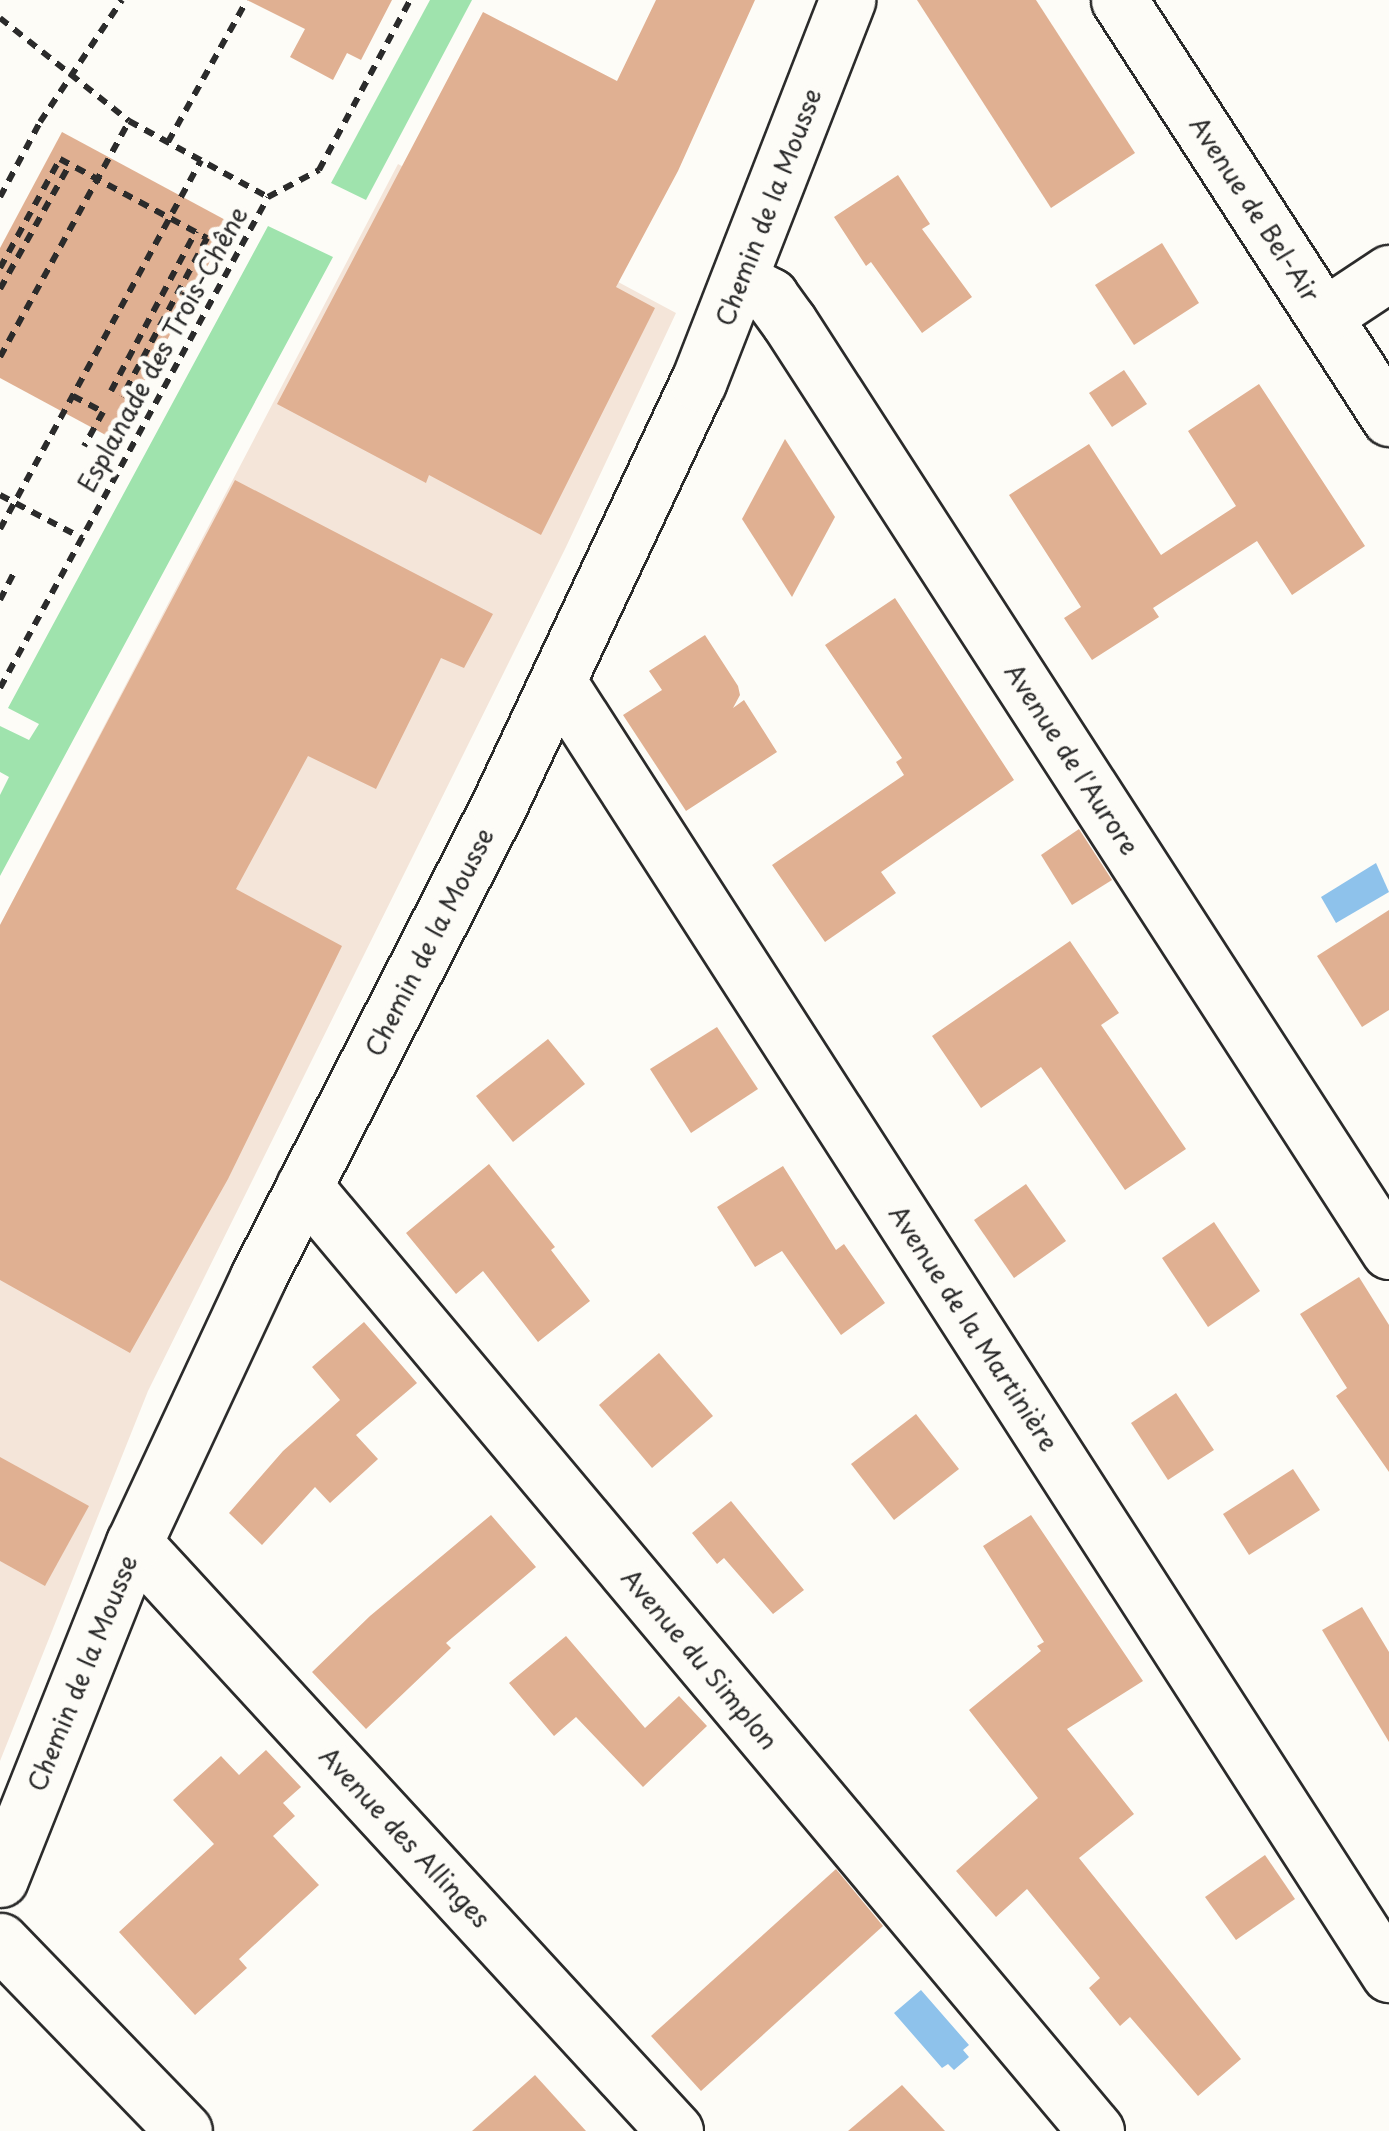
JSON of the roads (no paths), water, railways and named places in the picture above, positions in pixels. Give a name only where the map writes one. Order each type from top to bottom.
[{"type":"street","name":"Chemin de la Mousse","points":[[0,1879],[134,1543],[304,1186],[559,683],[742,280],[848,0]]},
{"type":"street","name":"Avenue de Bel-Air","points":[[1120,0],[1389,418]]},
{"type":"street","points":[[1324,316],[1389,274]]},
{"type":"street","name":"Avenue de l'Aurore","points":[[742,280],[770,296],[789,322],[1389,1251]]},
{"type":"street","name":"Avenue de la Martinière","points":[[559,683],[1389,1974]]},
{"type":"street","name":"Avenue du Simplon","points":[[304,1186],[1096,2131]]},
{"type":"street","name":"Avenue des Allinges","points":[[134,1543],[675,2131]]},
{"type":"street","points":[[0,1942],[184,2131]]},
{"type":"water","points":[[1376,863],[1389,892],[1336,923],[1321,897]]},
{"type":"water","points":[[921,1990],[969,2045],[963,2050],[969,2057],[954,2070],[948,2064],[942,2068],[894,2013]]}]
